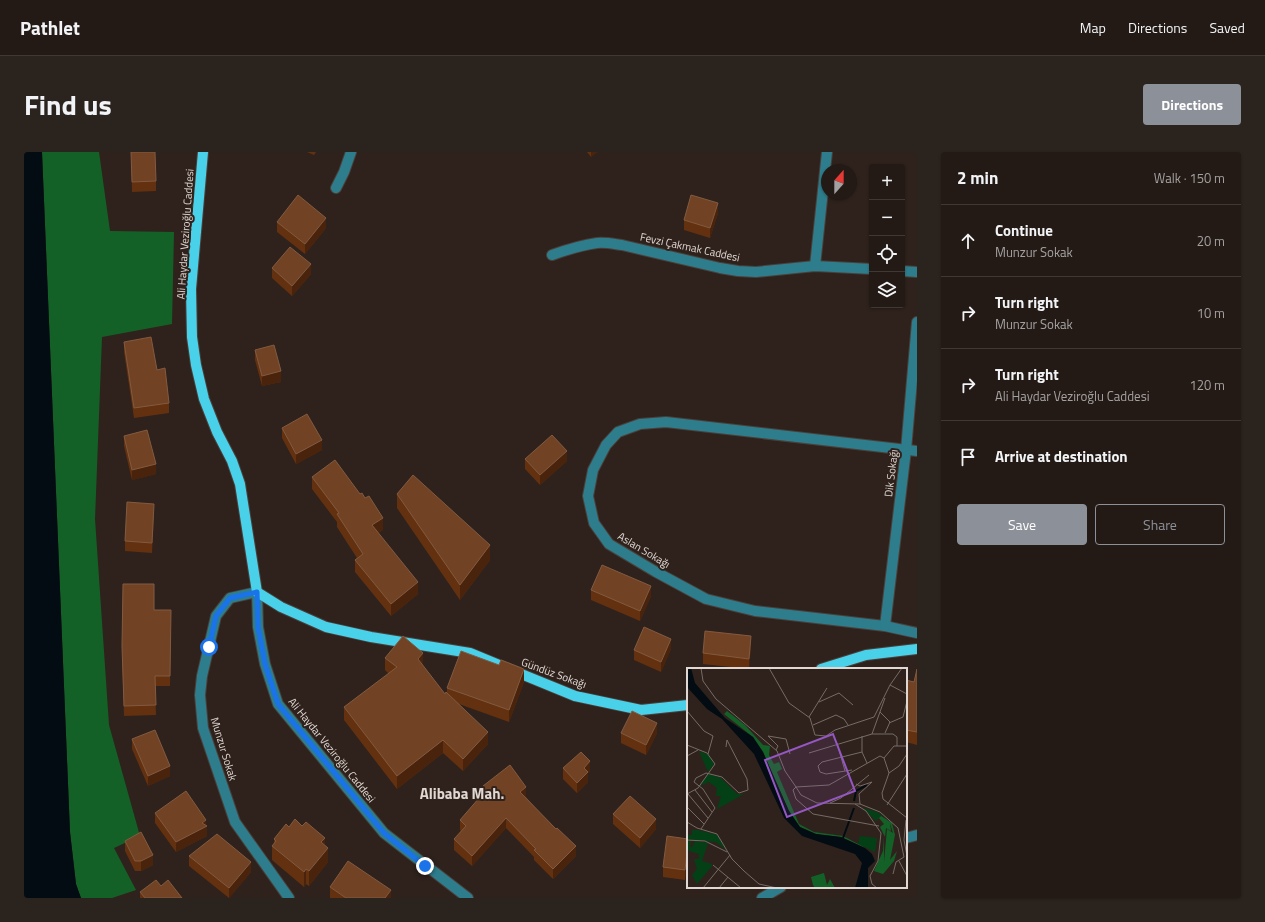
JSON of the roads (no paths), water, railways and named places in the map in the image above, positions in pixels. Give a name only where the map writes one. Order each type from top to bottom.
[{"type":"main road","name":"Ali Haydar Veziroğlu Caddesi","points":[[203,152],[191,289],[192,337],[196,364],[204,399],[217,432],[232,461],[240,484],[257,592]]},
{"type":"main road","name":"Gündüz Sokağı","points":[[257,592],[281,607],[326,627],[371,637],[470,653],[575,696],[641,710],[687,705]]},
{"type":"main road","points":[[824,668],[866,655],[917,649]]},
{"type":"street","points":[[336,188],[344,172],[351,152]]},
{"type":"street","points":[[815,266],[827,152]]},
{"type":"street","name":"Fevzi Çakmak Caddesi","points":[[552,255],[583,246],[597,243],[608,243],[622,244],[704,265],[738,271],[756,272],[815,266],[869,269]]},
{"type":"street","points":[[905,271],[917,272]]},
{"type":"street","name":"Dik Sokağı","points":[[885,626],[906,450],[917,322]]},
{"type":"street","name":"Aslan Sokağı","points":[[917,451],[666,422],[640,424],[618,432],[606,445],[593,470],[588,496],[594,522],[609,544],[706,599],[755,611],[885,626],[917,632]]},
{"type":"street","name":"Munzur Sokak","points":[[257,592],[230,598],[216,616],[202,676],[200,695],[201,715],[203,728],[235,822],[289,898]]},
{"type":"street","name":"Ali Haydar Veziroğlu Caddesi","points":[[257,592],[258,627],[265,664],[278,704],[384,833],[468,898]]},
{"type":"street","points":[[907,838],[917,836]]},
{"type":"street","points":[[762,898],[779,888]]},
{"type":"district","name":"Alibaba Mah.","points":[[462,793]]}]
